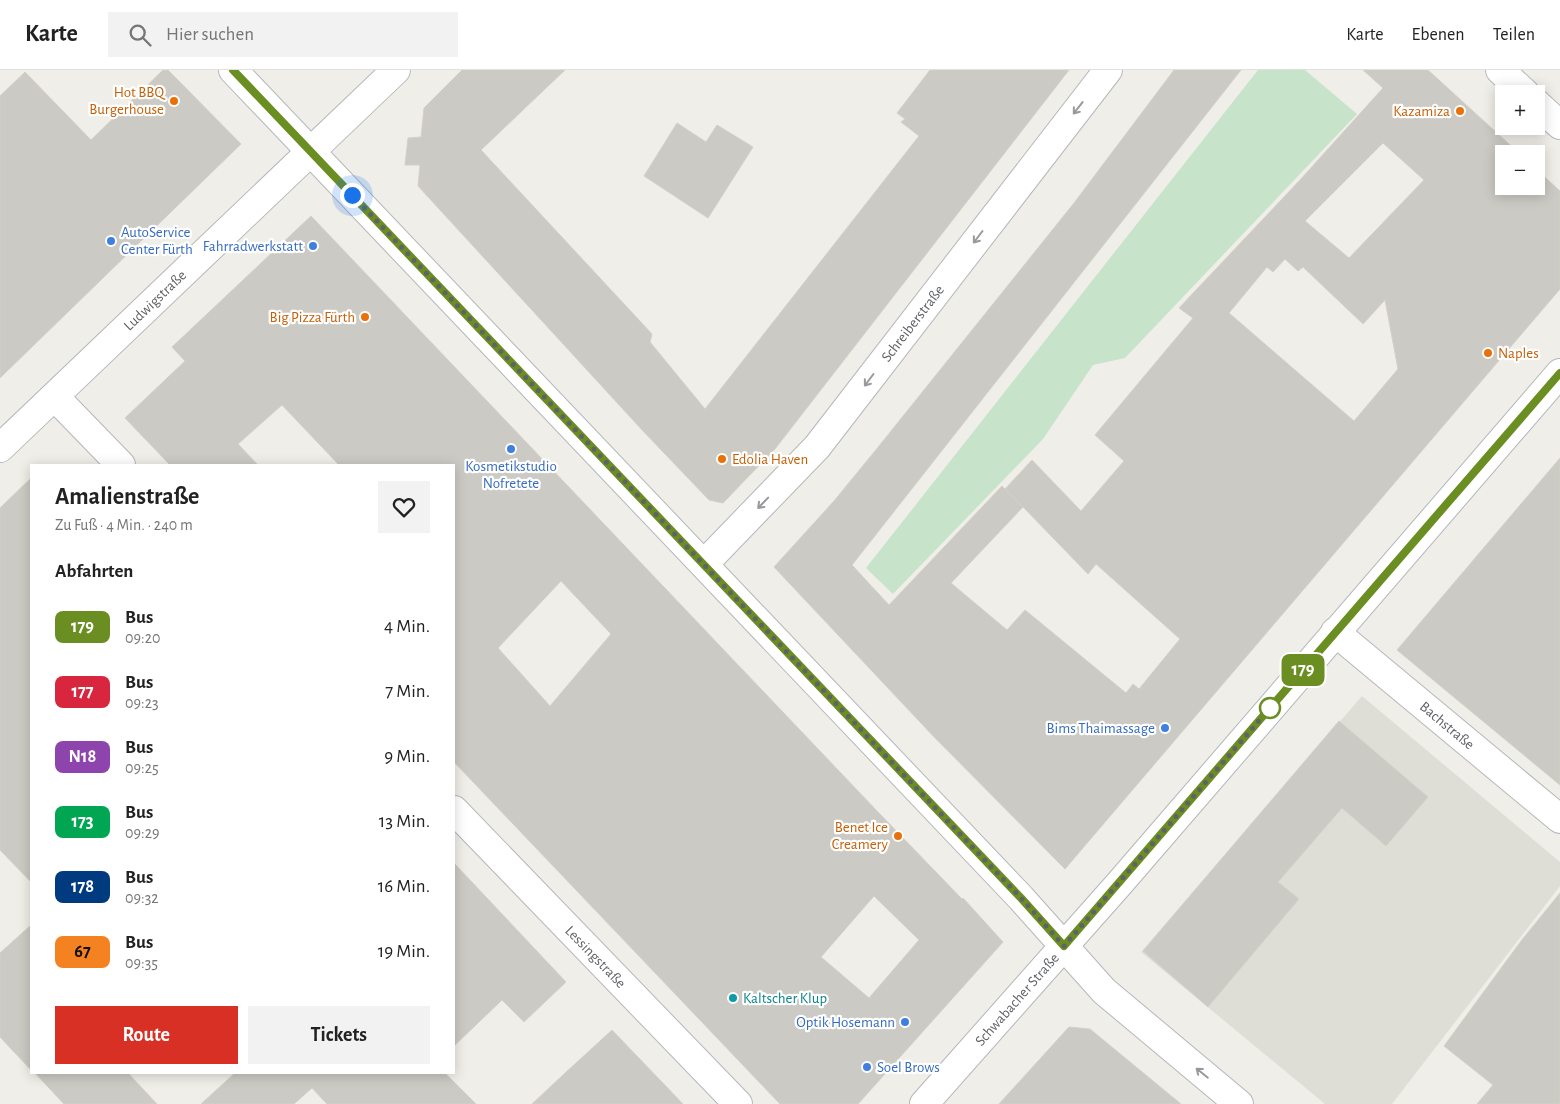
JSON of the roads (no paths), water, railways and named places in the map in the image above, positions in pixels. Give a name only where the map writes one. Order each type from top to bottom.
[{"type":"street","points":[[233,70],[1030,907],[1110,996],[1239,1104]]},
{"type":"street","name":"Ludwigstraße","points":[[0,448],[396,70]]},
{"type":"street","name":"Schreiberstraße","points":[[704,564],[817,447],[1108,70]]},
{"type":"street","points":[[1500,70],[1516,85]]},
{"type":"street","points":[[1545,111],[1560,125]]},
{"type":"street","name":"Schwabacher Straße","points":[[924,1104],[1064,946],[1560,373]]},
{"type":"street","points":[[55,397],[120,464]]},
{"type":"street","name":"Bachstraße","points":[[1335,632],[1560,819]]},
{"type":"street","name":"Lessingstraße","points":[[455,811],[738,1104]]},
{"type":"place","name":"Hot BBQ Burgerhouse","points":[[174,101]]},
{"type":"place","name":"Kazamiza","points":[[1460,111]]},
{"type":"place","name":"AutoService Center Fürth","points":[[111,241]]},
{"type":"place","name":"Fahrradwerkstatt","points":[[313,246]]},
{"type":"place","name":"Big Pizza Fürth","points":[[365,317]]},
{"type":"place","name":"Naples","points":[[1488,353]]},
{"type":"place","name":"Kosmetikstudio Nofretete","points":[[511,449]]},
{"type":"place","name":"Edolia Haven","points":[[722,459]]},
{"type":"place","name":"Bims Thaimassage","points":[[1165,728]]},
{"type":"place","name":"Benet Ice Creamery","points":[[898,836]]},
{"type":"place","name":"Kaltscher Klup","points":[[733,998]]},
{"type":"place","name":"Optik Hosemann","points":[[905,1022]]},
{"type":"place","name":"Soel Brows","points":[[867,1067]]}]
